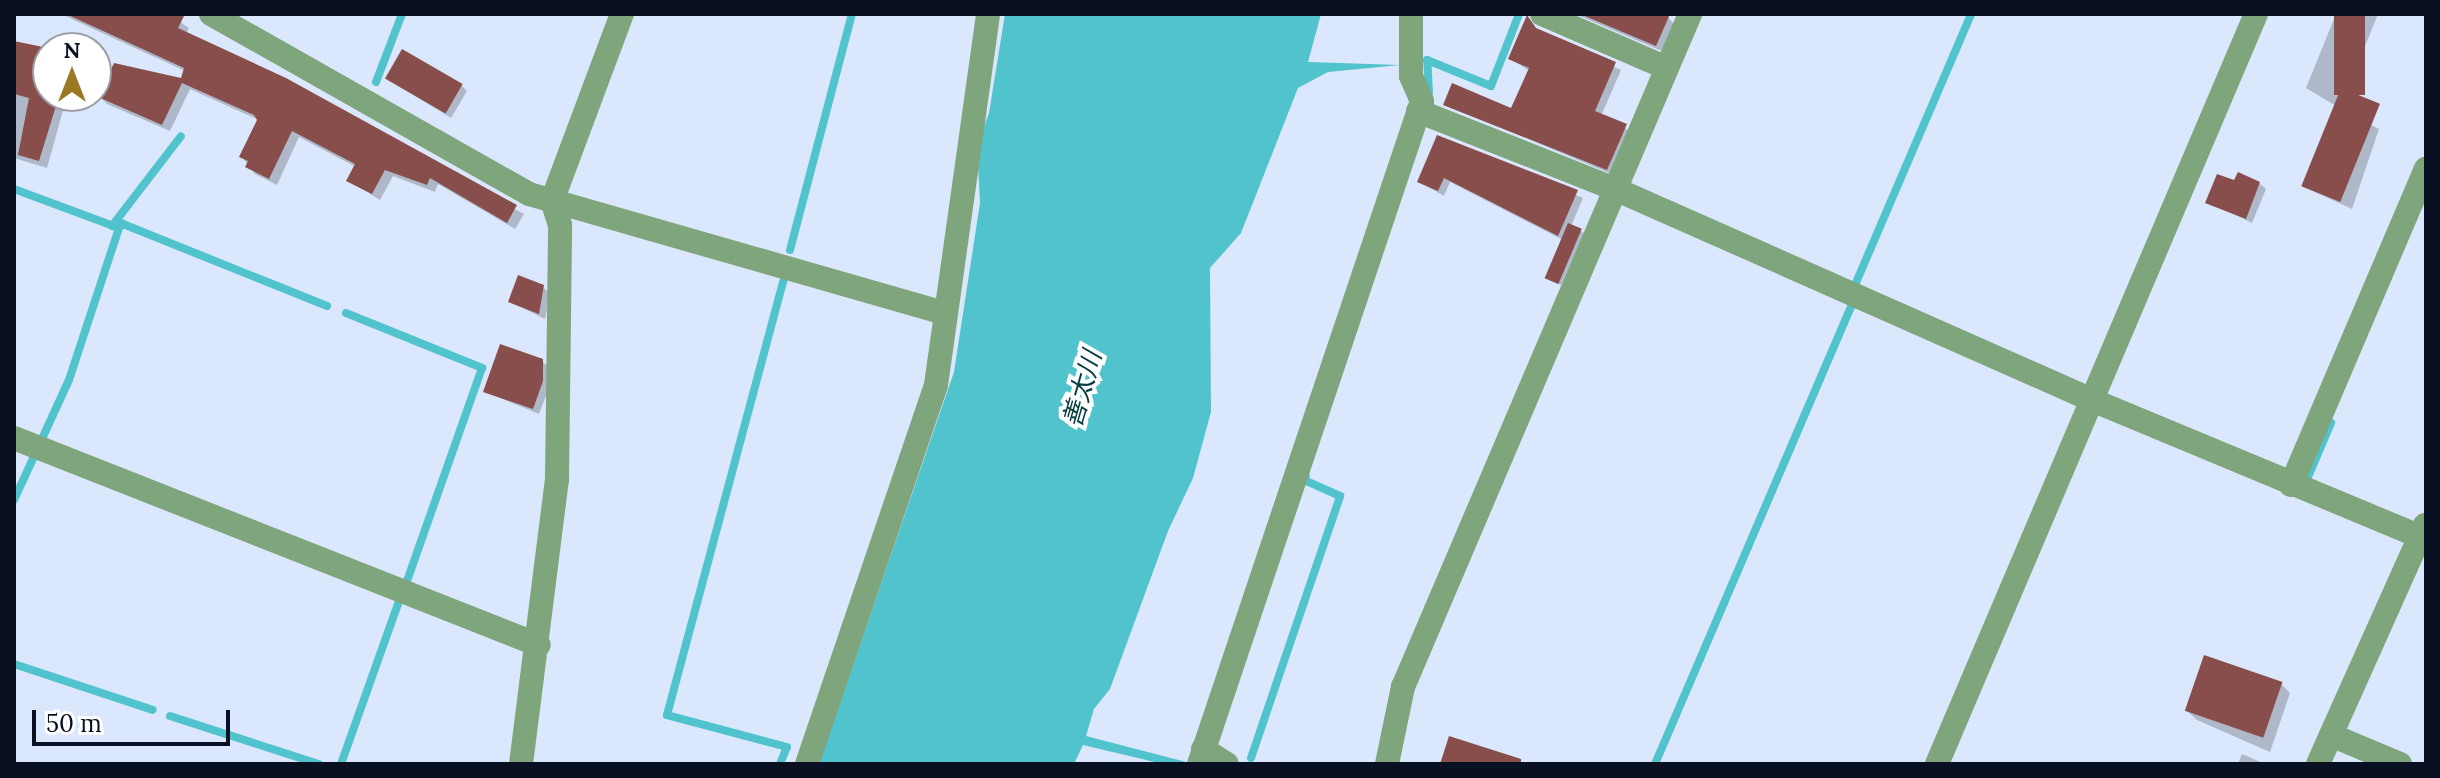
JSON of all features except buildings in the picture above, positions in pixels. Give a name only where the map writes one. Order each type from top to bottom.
[{"type":"street","points":[[211,14],[529,194],[944,313]]},
{"type":"street","points":[[521,764],[539,645],[557,480],[562,363],[560,225],[552,201],[622,14]]},
{"type":"street","points":[[807,764],[936,385],[988,14]]},
{"type":"street","points":[[1227,764],[1201,756],[1422,101],[1411,76],[1411,14]]},
{"type":"street","points":[[1542,14],[1667,68]]},
{"type":"street","points":[[1387,764],[1403,687],[1690,14]]},
{"type":"street","points":[[1937,764],[2256,14]]},
{"type":"street","points":[[1418,111],[1615,189],[2291,485],[2424,533],[2318,764]]},
{"type":"street","points":[[2291,485],[2426,169]]},
{"type":"street","points":[[30,444],[539,645]]},
{"type":"street","points":[[2331,735],[2400,764]]},
{"type":"water","name":"善太川","points":[[1005,14],[1321,14],[1308,62],[1400,65],[1328,72],[1298,88],[1241,233],[1210,268],[1211,412],[1193,478],[1168,531],[1110,689],[1094,709],[1086,736],[1194,764],[1163,764],[1083,745],[1074,764],[819,764],[954,372],[980,203],[977,145],[989,113]]},
{"type":"waterway","points":[[376,82],[402,14]]},
{"type":"waterway","points":[[790,250],[852,14]]},
{"type":"waterway","points":[[1429,93],[1427,60],[1491,86],[1519,14]]},
{"type":"waterway","points":[[1855,285],[1971,14]]},
{"type":"waterway","points":[[112,226],[181,136]]},
{"type":"waterway","points":[[14,189],[119,228],[123,224],[327,306]]},
{"type":"waterway","points":[[14,500],[69,380],[119,228]]},
{"type":"waterway","points":[[780,764],[787,747],[667,715],[783,281]]},
{"type":"waterway","points":[[1655,764],[1852,305]]},
{"type":"waterway","points":[[346,313],[482,368],[407,581]]},
{"type":"waterway","points":[[2308,477],[2331,423]]},
{"type":"waterway","points":[[1251,758],[1340,496],[1304,480],[1306,476]]},
{"type":"waterway","points":[[341,764],[400,598]]},
{"type":"waterway","points":[[14,664],[153,710]]},
{"type":"waterway","points":[[170,716],[319,764]]}]
